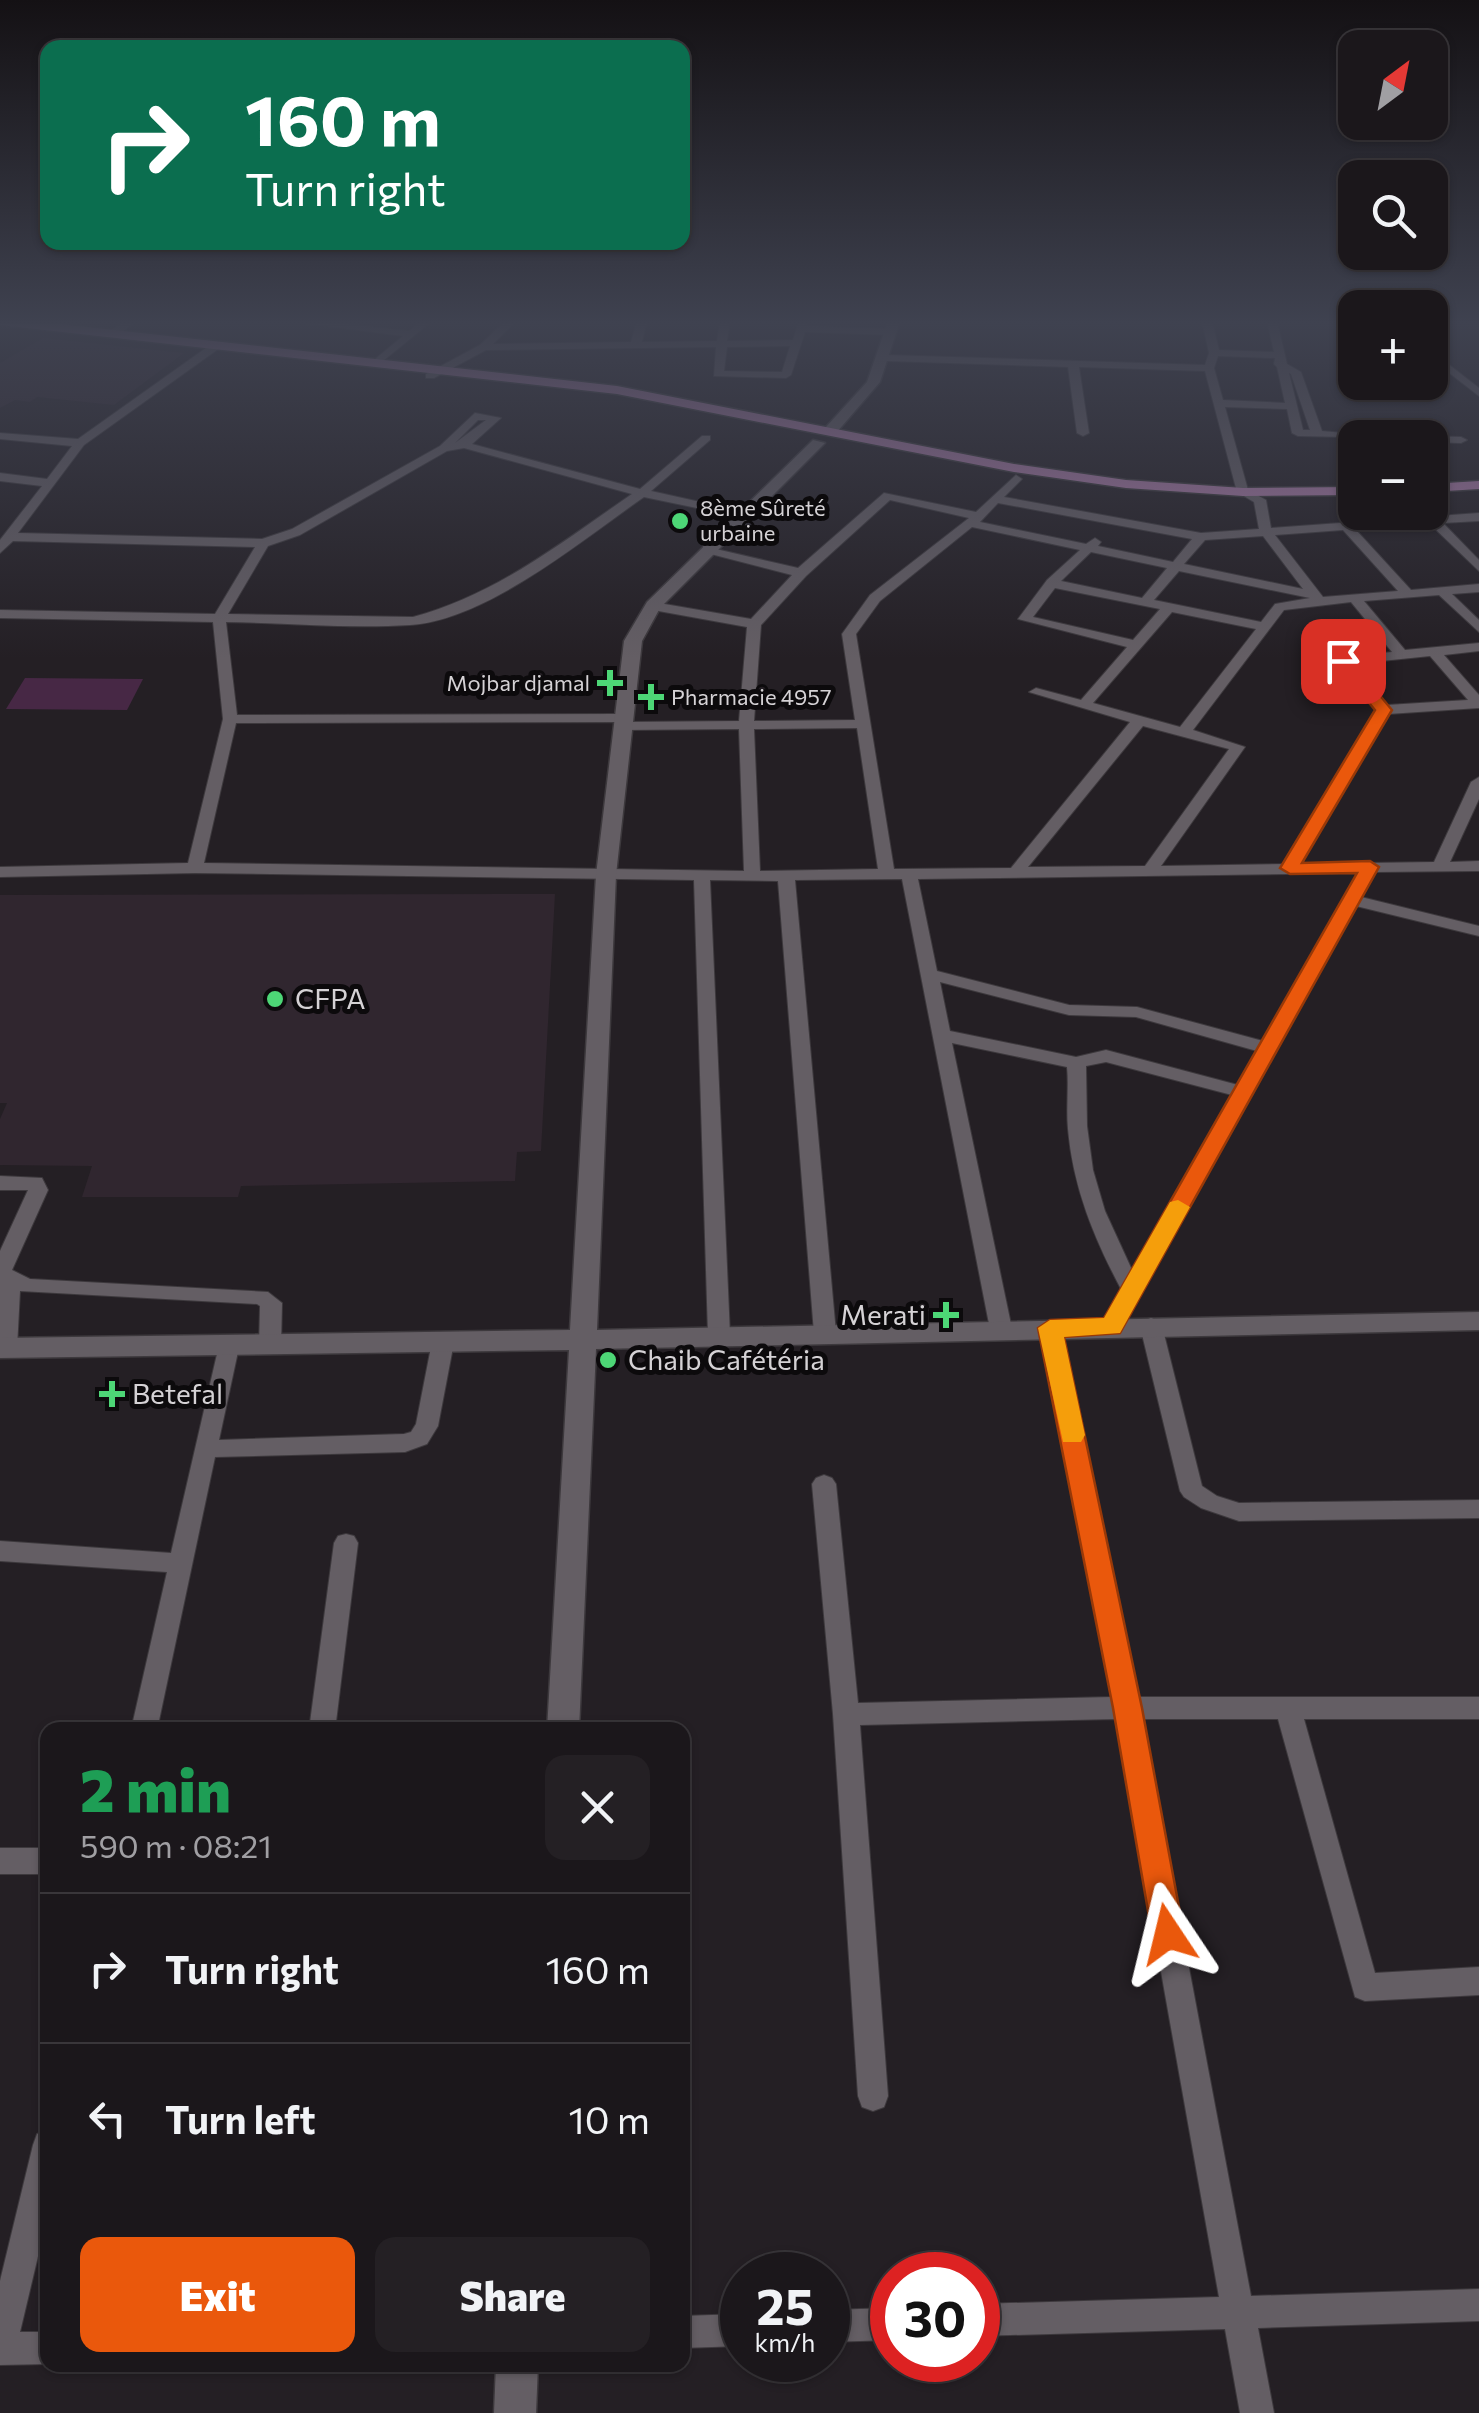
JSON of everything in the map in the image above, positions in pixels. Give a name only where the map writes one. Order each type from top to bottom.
[{"type":"main road","points":[[804,434],[1126,484],[1260,500],[1338,500]]},
{"type":"main road","points":[[823,437],[1016,479],[1123,492],[1338,491]]},
{"type":"main road","points":[[1448,487],[1479,485]]},
{"type":"main road","points":[[1448,496],[1479,494]]},
{"type":"street","points":[[4,543],[80,443],[93,434]]},
{"type":"street","points":[[4,543],[263,543],[296,532],[444,448],[458,434]]},
{"type":"street","points":[[464,445],[478,434]]},
{"type":"street","points":[[562,1722],[606,875],[633,642],[654,606],[740,515],[827,434]]},
{"type":"street","points":[[1223,434],[1231,494]]},
{"type":"street","points":[[1310,434],[1338,435]]},
{"type":"street","points":[[0,436],[80,443]]},
{"type":"street","points":[[0,614],[413,621],[441,615],[484,598],[642,493],[706,438]]},
{"type":"street","points":[[1448,440],[1461,440]]},
{"type":"street","points":[[444,448],[464,445],[740,515]]},
{"type":"street","points":[[0,477],[50,483]]},
{"type":"street","points":[[887,873],[849,634],[875,598],[974,519],[1016,479]]},
{"type":"street","points":[[752,876],[746,724],[754,624],[801,573],[888,496],[1089,548],[1315,598],[1479,588]]},
{"type":"street","points":[[994,499],[1200,537],[1338,525]]},
{"type":"street","points":[[1260,500],[1266,530],[1315,598]]},
{"type":"street","points":[[1448,518],[1479,517]]},
{"type":"street","points":[[1113,522],[1052,584],[1025,619],[1136,645]]},
{"type":"street","points":[[1350,530],[1408,594]]},
{"type":"street","points":[[1443,530],[1479,568]]},
{"type":"street","points":[[1144,603],[1200,537]]},
{"type":"street","points":[[195,868],[230,719],[218,618],[263,543]]},
{"type":"street","points":[[707,550],[801,573]]},
{"type":"street","points":[[1052,584],[1265,627]]},
{"type":"street","points":[[1442,591],[1479,628]]},
{"type":"street","points":[[1183,733],[1280,607],[1315,598]]},
{"type":"street","points":[[1354,598],[1402,655]]},
{"type":"street","points":[[654,606],[754,624]]},
{"type":"street","points":[[1084,705],[1168,608]]},
{"type":"street","points":[[1384,710],[1343,661],[1479,647]]},
{"type":"street","points":[[1434,652],[1479,704]]},
{"type":"street","points":[[1036,692],[1238,747],[1149,870]]},
{"type":"street","points":[[1384,710],[1479,704]]},
{"type":"street","points":[[1290,868],[1384,710]]},
{"type":"street","points":[[230,719],[862,724]]},
{"type":"street","points":[[1017,871],[1139,720]]},
{"type":"street","points":[[1440,866],[1479,782]]},
{"type":"street","points":[[0,872],[195,868],[752,876],[1479,866]]},
{"type":"street","points":[[1112,1326],[1370,867]]},
{"type":"street","points":[[786,874],[826,1333]]},
{"type":"street","points":[[909,874],[1001,1329]]},
{"type":"street","points":[[702,875],[719,1335]]},
{"type":"street","points":[[1352,900],[1479,930]]},
{"type":"street","points":[[930,974],[1069,1010],[1137,1012],[1268,1048]]},
{"type":"street","points":[[942,1035],[1076,1063],[1106,1056],[1243,1092]]},
{"type":"street","points":[[1076,1063],[1077,1131],[1090,1201],[1100,1230],[1132,1290]]},
{"type":"street","points":[[0,1183],[35,1183],[38,1190],[1,1271],[10,1280],[29,1286],[261,1297],[271,1303],[270,1346]]},
{"type":"street","points":[[10,1280],[3,1348],[228,1347],[1479,1321]]},
{"type":"street","points":[[1151,1326],[1192,1492],[1209,1502],[1239,1512],[1479,1510]]},
{"type":"street","points":[[1050,1328],[1127,1708],[1256,2413]]},
{"type":"street","points":[[207,1449],[404,1443],[419,1438],[427,1426],[443,1342]]},
{"type":"street","points":[[146,1722],[228,1347]]},
{"type":"street","points":[[824,1484],[846,1714],[874,2096]]},
{"type":"street","points":[[323,1722],[346,1542]]},
{"type":"street","points":[[0,1551],[183,1563]]},
{"type":"street","points":[[846,1714],[1127,1708],[1479,1708]]},
{"type":"street","points":[[1288,1708],[1366,1987],[1479,1981]]},
{"type":"street","points":[[0,1861],[40,1861]]},
{"type":"street","points":[[40,2180],[0,2349],[40,2348]]},
{"type":"street","points":[[1000,2319],[1479,2305]]},
{"type":"street","points":[[690,2332],[720,2331]]},
{"type":"street","points":[[514,2413],[517,2372]]},
{"type":"shaded area","points":[[25,678],[143,679],[127,710],[6,709]]},
{"type":"shaded area","name":"CFPA","points":[[555,894],[541,1151],[517,1152],[515,1181],[241,1186],[238,1197],[82,1197],[92,1166],[0,1165],[0,1119],[7,1103],[0,1103],[0,895]]},
{"type":"slow traffic","points":[[1072,1435],[1050,1328],[1112,1326],[1178,1207]]},
{"type":"place","name":"8ème Sûreté urbaine","points":[[680,521]]},
{"type":"place","name":"Mojbar djamal","points":[[610,683]]},
{"type":"place","name":"Pharmacie 4957","points":[[651,697]]},
{"type":"place","name":"CFPA","points":[[275,999]]},
{"type":"place","name":"Merati","points":[[946,1315]]},
{"type":"place","name":"Chaib Cafétéria","points":[[608,1360]]},
{"type":"place","name":"Betefal","points":[[112,1394]]},
{"type":"route","points":[[1168,1934],[1050,1328],[1112,1326],[1370,867],[1290,868],[1384,710],[1343,661]]}]
